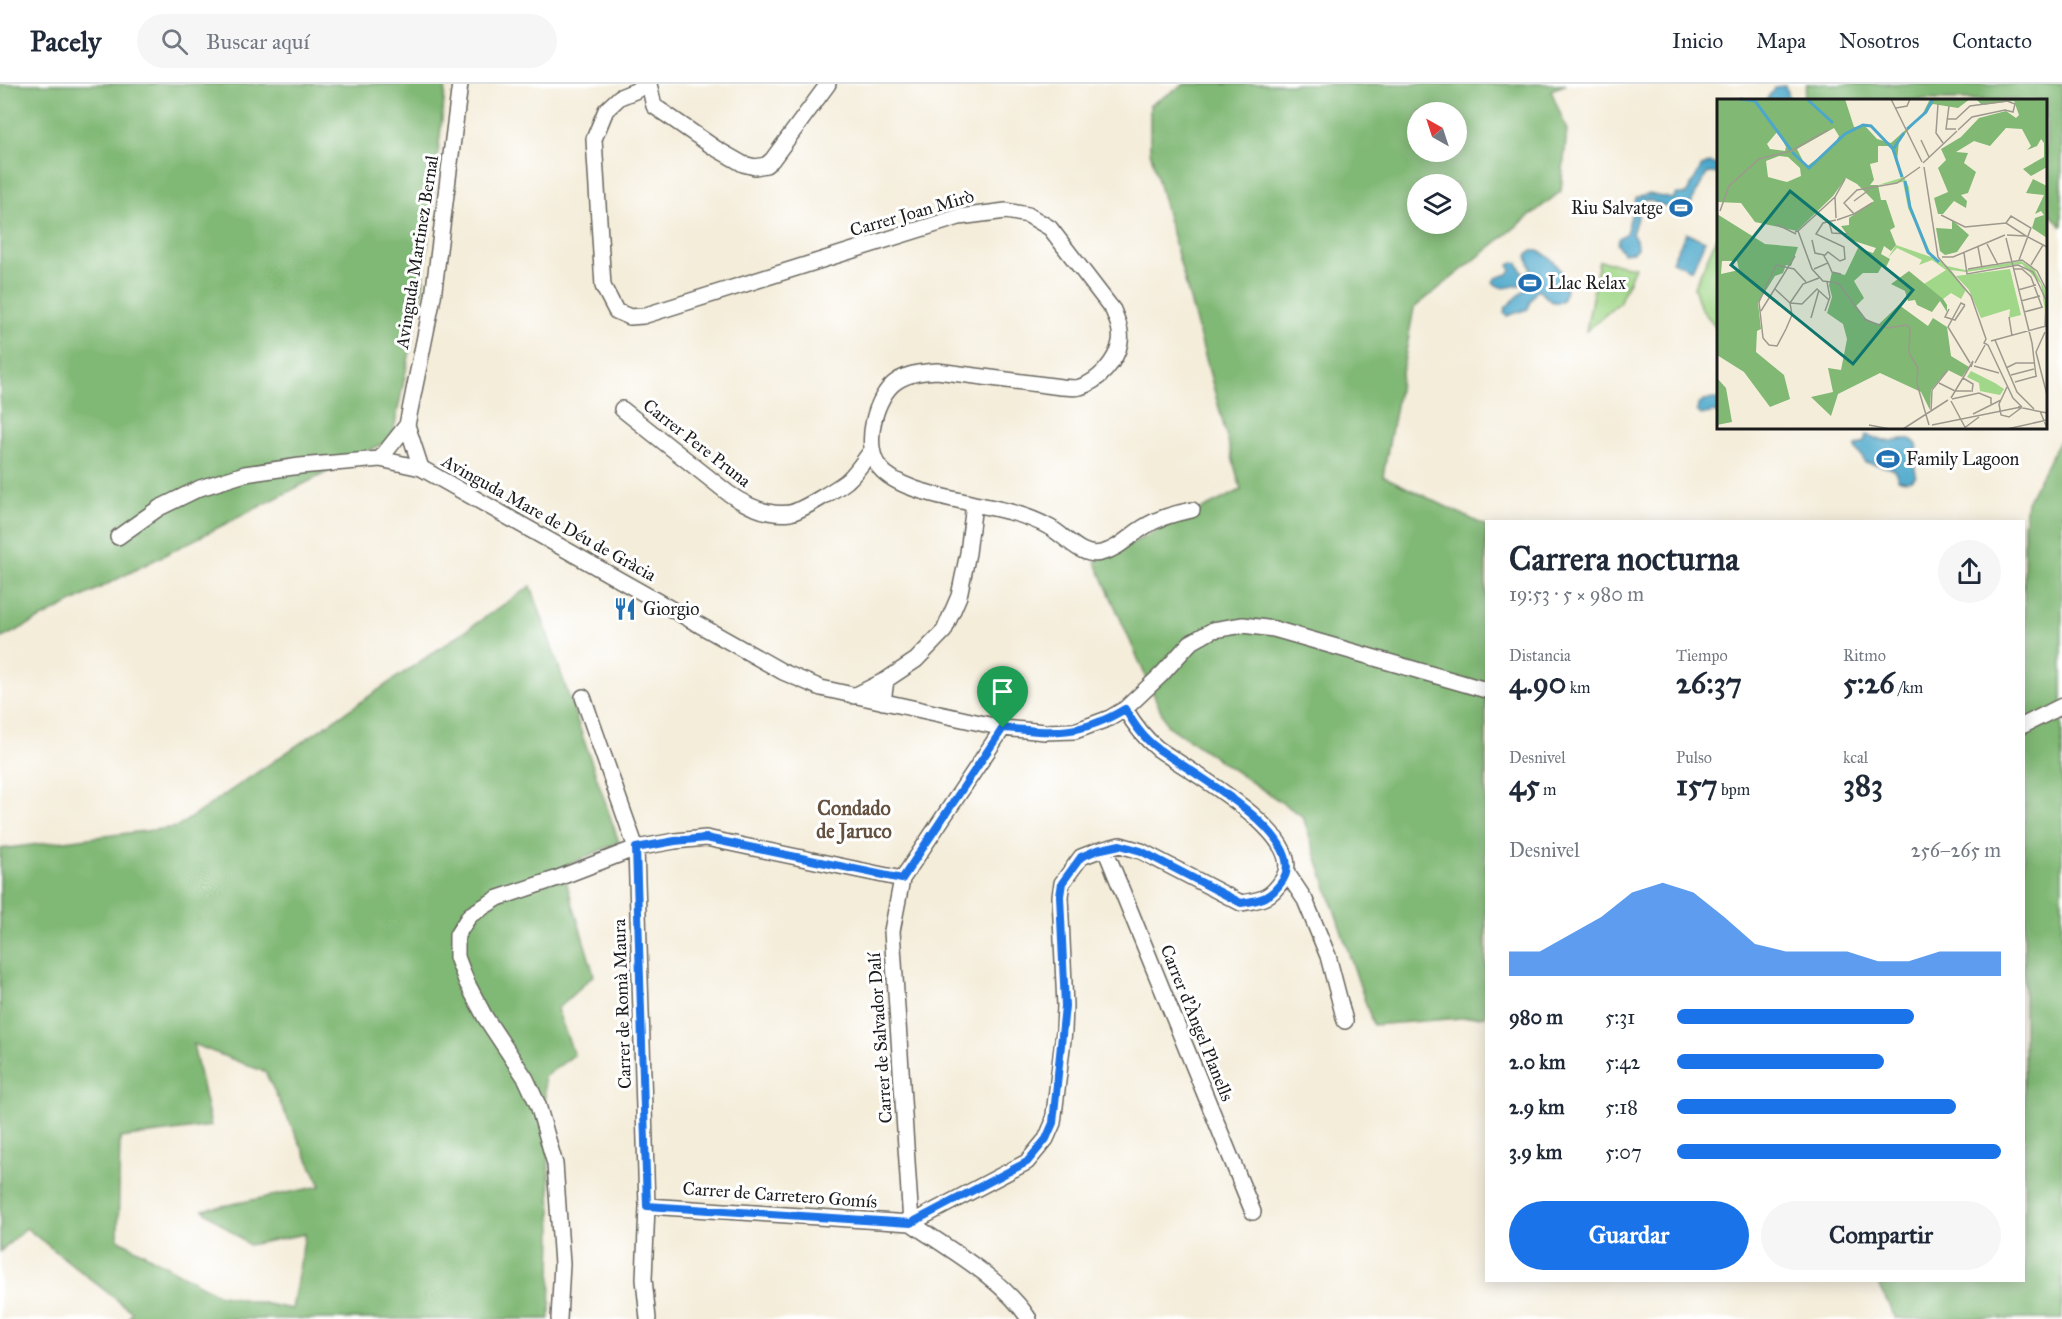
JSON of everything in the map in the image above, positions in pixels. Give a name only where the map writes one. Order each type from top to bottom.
[{"type":"street","name":"Avinguda Martinez Bernal","points":[[380,459],[407,425],[433,297],[460,84]]},
{"type":"street","points":[[648,84],[654,106],[715,148],[743,164],[755,167],[766,165],[772,160],[828,84]]},
{"type":"street","name":"Carrer Joan Mirò","points":[[648,84],[620,97],[606,110],[594,138],[603,286],[616,311],[630,317],[643,316],[959,216],[1006,211],[1028,215],[1050,228],[1113,310],[1119,326],[1120,342],[1114,360],[1099,376],[1080,388],[937,371],[916,372],[897,381],[884,393],[874,422],[871,452]]},
{"type":"street","name":"Carrer Pere Pruna","points":[[621,409],[728,493],[743,503],[766,511],[790,513],[819,498],[848,480],[871,452]]},
{"type":"street","name":"Avinguda Martinez Bernal","points":[[407,425],[421,468]]},
{"type":"street","points":[[871,452],[879,468],[907,486],[1016,514],[1048,526],[1091,555],[1103,553],[1125,543],[1145,526],[1173,514],[1192,510]]},
{"type":"street","name":"Avinguda Mare de Déu de Gràcia","points":[[118,537],[159,508],[200,488],[245,474],[300,466],[380,459],[421,468],[783,672],[821,688],[1003,728],[1045,732],[1075,731],[1110,718],[1125,709],[1162,674],[1190,643],[1213,630],[1242,625],[1274,628],[1485,690]]},
{"type":"street","points":[[854,696],[886,680],[916,660],[944,631],[959,596],[968,553],[974,504]]},
{"type":"street","points":[[883,702],[886,680]]},
{"type":"street","name":"Carrer de Romà Maura","points":[[583,697],[636,848],[647,1206],[644,1280],[648,1319]]},
{"type":"street","points":[[2025,724],[2062,706]]},
{"type":"street","points":[[1125,709],[1137,729],[1155,747],[1255,815],[1273,835],[1285,855],[1287,873],[1305,900],[1328,956],[1345,1020]]},
{"type":"street","name":"Carrer de Salvador Dalí","points":[[911,1223],[892,931],[902,879],[1003,728]]},
{"type":"street","points":[[558,1319],[562,1264],[555,1164],[538,1105],[526,1079],[485,1017],[467,983],[457,957],[457,935],[470,915],[498,898],[636,848],[706,838],[902,879]]},
{"type":"street","points":[[1029,1319],[1020,1305],[1002,1287],[911,1223],[1027,1162],[1046,1139],[1053,1123],[1064,1031],[1060,896],[1062,883],[1081,857],[1120,845],[1141,851],[1241,903],[1257,901],[1275,892],[1287,873]]},
{"type":"street","name":"Carrer d'Àngel Planells","points":[[1105,849],[1254,1212]]},
{"type":"street","name":"Carrer de Carretero Gomís","points":[[647,1206],[911,1223]]},
{"type":"green space","points":[[0,84],[446,84],[422,293],[392,439],[0,639]]},
{"type":"green space","points":[[1185,84],[1567,84],[1551,90],[1567,130],[1561,191],[1414,308],[1383,476],[1485,526],[1485,1016],[1373,1025],[1303,817],[1167,725],[1095,561],[1241,490],[1150,151],[1150,105]]},
{"type":"green space","points":[[1807,84],[2062,84],[2062,226],[2047,211],[2047,99],[1803,99]]},
{"type":"green space","points":[[1717,237],[1717,328],[1701,309],[1694,287]]},
{"type":"green space","points":[[1599,261],[1635,267],[1619,303],[1586,331]]},
{"type":"green space","points":[[2062,435],[2062,1319],[1896,1319],[1877,1282],[2025,1282],[2025,520],[2027,502]]},
{"type":"green space","points":[[531,586],[619,842],[562,868],[594,975],[557,1009],[574,1055],[544,1077],[552,1231],[550,1319],[128,1319],[132,1312],[26,1228],[0,1252],[0,849],[177,827]],"holes":[[[193,1044],[265,1072],[321,1186],[203,1210],[249,1245],[305,1234],[292,1309],[217,1294],[118,1239],[120,1138],[211,1126]]]},
{"type":"water","points":[[1785,86],[1789,99],[1767,99],[1775,87]]},
{"type":"water","name":"Riu Salvatge","points":[[1710,162],[1717,166],[1717,174],[1706,175],[1691,206],[1687,209],[1676,210],[1648,200],[1642,201],[1632,234],[1636,239],[1637,248],[1633,252],[1623,253],[1617,244],[1619,238],[1626,233],[1636,198],[1649,194],[1673,199],[1677,194],[1686,194],[1702,166]]},
{"type":"water","points":[[1686,233],[1705,241],[1692,270],[1672,261]]},
{"type":"water","name":"Llac Relax","points":[[1532,251],[1540,251],[1558,266],[1565,280],[1565,294],[1561,302],[1553,302],[1537,290],[1528,309],[1507,316],[1504,312],[1506,307],[1526,289],[1526,285],[1505,288],[1493,282],[1495,278],[1508,274],[1511,270],[1509,265],[1514,262],[1518,263],[1523,273],[1527,273],[1531,269],[1527,256]]},
{"type":"water","points":[[1717,399],[1717,414],[1701,415],[1697,411],[1698,405],[1704,401]]},
{"type":"water","name":"Family Lagoon","points":[[1866,435],[1883,441],[1908,439],[1915,442],[1918,447],[1913,457],[1915,477],[1909,481],[1903,481],[1898,479],[1894,469],[1865,463],[1856,450],[1856,446],[1864,442]]},
{"type":"place","name":"Riu Salvatge","points":[[1681,208]]},
{"type":"place","name":"Llac Relax","points":[[1530,283]]},
{"type":"place","name":"Family Lagoon","points":[[1888,459]]},
{"type":"place","name":"Giorgio","points":[[625,609]]},
{"type":"district","name":"Condado de Jaruco","points":[[854,820]]},
{"type":"route","points":[[1125,709],[1137,729],[1155,747],[1255,815],[1273,835],[1285,855],[1287,873],[1275,892],[1257,901],[1241,903],[1141,851],[1120,845],[1097,850],[1081,857],[1062,883],[1060,896],[1064,1031],[1053,1123],[1046,1139],[1027,1162],[911,1223],[647,1206],[636,848],[706,838],[902,879],[1003,728],[1045,732],[1075,731],[1110,718],[1125,709]]}]
